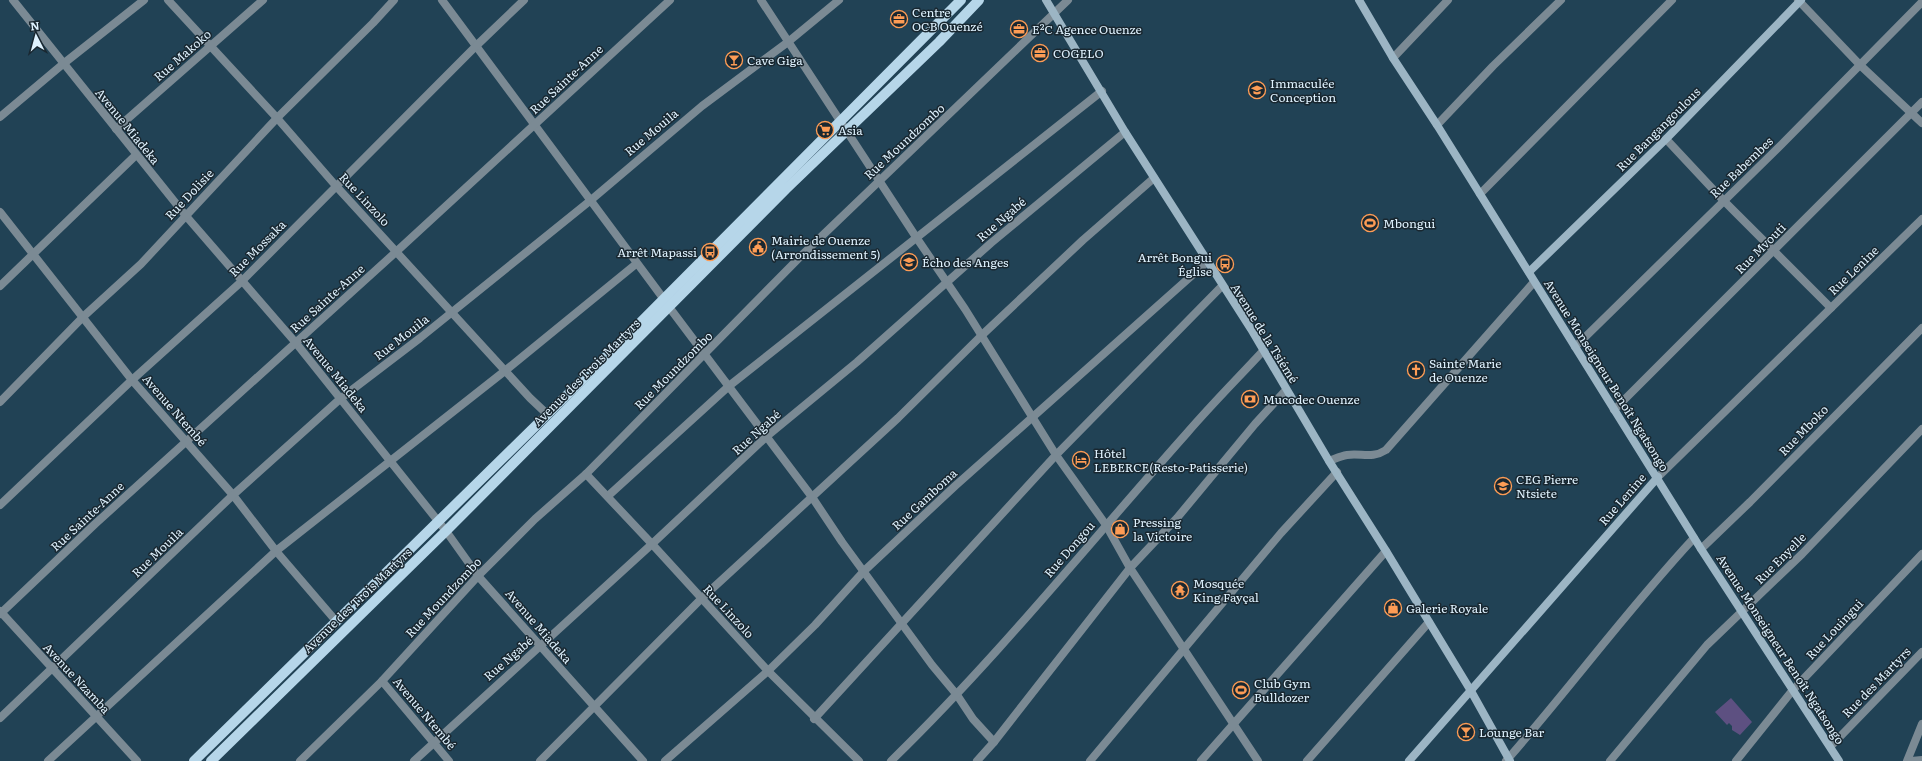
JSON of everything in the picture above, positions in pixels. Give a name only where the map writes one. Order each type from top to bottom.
[{"type":"main road","name":"Avenue des Trois Martyrs","points":[[210,761],[446,531],[669,307],[717,251],[840,121],[961,0]]},
{"type":"main road","name":"Avenue des Trois Martyrs","points":[[194,761],[547,414],[662,298],[717,251],[847,130],[980,0]]},
{"type":"street","name":"Avenue Miadeka","points":[[13,0],[186,216],[241,282],[296,343],[389,462],[446,531],[478,576],[643,761]]},
{"type":"street","points":[[0,117],[63,64],[144,0]]},
{"type":"street","name":"Rue Linzolo","points":[[168,0],[277,118],[336,186],[547,414]]},
{"type":"street","name":"Rue Makoko","points":[[116,129],[263,0]]},
{"type":"street","name":"Rue Dolisie","points":[[0,402],[84,316],[141,264],[277,118],[373,23],[394,0]]},
{"type":"street","points":[[442,0],[662,298]]},
{"type":"street","name":"Rue Mossaka","points":[[0,505],[132,380],[241,282],[476,46],[524,0]]},
{"type":"street","name":"Rue Sainte-Anne","points":[[1,612],[186,441],[397,251],[670,0]]},
{"type":"street","points":[[761,0],[947,283],[1056,455],[1106,525],[1130,568],[1258,761]]},
{"type":"street","name":"Rue Mouila","points":[[0,718],[53,670],[233,495],[340,399],[452,312],[591,200],[696,110],[788,42],[839,0]]},
{"type":"street","name":"Avenue de la Tsiémé","points":[[1046,0],[1102,91],[1125,132],[1263,351],[1329,461],[1386,551],[1471,691],[1508,760]]},
{"type":"street","name":"Rue Moundzombo","points":[[300,761],[382,681],[478,576],[535,519],[586,474],[799,258],[1068,0]]},
{"type":"street","name":"Avenue Monseigneur Benoît Ngatsongo","points":[[1359,0],[1393,58],[1437,124],[1614,410],[1658,477],[1694,538],[1792,691],[1831,746],[1839,761]]},
{"type":"street","points":[[1393,58],[1448,0]]},
{"type":"street","points":[[1437,124],[1493,66],[1561,0]]},
{"type":"street","points":[[1480,194],[1672,0]]},
{"type":"street","points":[[1800,1],[1860,64],[1922,123]]},
{"type":"street","name":"Rue Bangangoulous","points":[[1529,272],[1666,139],[1800,1]]},
{"type":"street","name":"Rue Babembes","points":[[1576,347],[1922,2]]},
{"type":"street","points":[[608,496],[729,386],[1102,91]]},
{"type":"street","name":"Rue Mvouti","points":[[1614,410],[1922,102]]},
{"type":"street","name":"Rue Ngabé","points":[[414,761],[652,544],[766,437],[947,283],[991,243],[1125,132]]},
{"type":"street","points":[[1666,139],[1723,200],[1775,250],[1831,308]]},
{"type":"street","points":[[0,286],[136,155]]},
{"type":"street","points":[[540,761],[701,599],[898,418],[981,336],[1083,240],[1154,178]]},
{"type":"street","name":"Avenue Ntembé","points":[[0,212],[33,255],[84,316],[132,380],[233,495],[276,551],[336,621]]},
{"type":"street","name":"Rue Lenine","points":[[1409,761],[1658,477],[1922,219]]},
{"type":"street","name":"Rue Gamboma","points":[[665,761],[768,671],[815,625],[864,571],[1032,417],[1207,262]]},
{"type":"street","points":[[48,761],[276,551],[506,370],[636,264]]},
{"type":"street","points":[[1329,461],[1348,455],[1371,457],[1386,450],[1534,282]]},
{"type":"street","points":[[814,719],[1056,455],[1222,286]]},
{"type":"street","points":[[669,307],[812,497],[885,602],[902,622],[932,665],[957,695],[973,719],[994,742]]},
{"type":"street","name":"Rue Mboko","points":[[1701,549],[1750,502],[1922,328]]},
{"type":"street","name":"Rue Dongou","points":[[891,761],[957,695],[1187,432],[1263,351]]},
{"type":"street","points":[[977,761],[994,742],[1130,568],[1177,518],[1255,424],[1286,390]]},
{"type":"street","name":"Rue Enyelle","points":[[1610,761],[1707,645],[1742,613],[1922,429]]},
{"type":"street","points":[[1090,761],[1281,533],[1337,472]]},
{"type":"street","name":"Rue Linzolo","points":[[586,474],[608,496],[768,671],[814,719],[859,761]]},
{"type":"street","points":[[1508,760],[1618,628],[1655,580],[1694,538]]},
{"type":"street","points":[[1201,761],[1386,551]]},
{"type":"street","name":"Rue Louingui","points":[[1736,761],[1792,691],[1922,554]]},
{"type":"street","name":"Avenue Nzamba","points":[[1,612],[137,761]]},
{"type":"street","points":[[1307,761],[1429,622]]},
{"type":"street","name":"Rue des Martyrs","points":[[1831,746],[1922,652]]},
{"type":"street","name":"Avenue Ntembé","points":[[382,681],[449,761]]},
{"type":"street","points":[[1907,761],[1922,724]]},
{"type":"street","points":[[1911,761],[1922,760]]},
{"type":"shaded area","points":[[1731,698],[1752,722],[1740,735],[1732,730],[1732,726],[1729,723],[1727,725],[1715,712]]},
{"type":"place","name":"Centre OCB Ouenzé","points":[[899,19]]},
{"type":"place","name":"E²C Agence Ouenze","points":[[1019,29]]},
{"type":"place","name":"COGELO","points":[[1040,53]]},
{"type":"place","name":"Cave Giga","points":[[734,60]]},
{"type":"place","name":"Immaculée Conception","points":[[1257,90]]},
{"type":"place","name":"Asia","points":[[825,130]]},
{"type":"place","name":"Mbongui","points":[[1370,223]]},
{"type":"place","name":"Mairie de Ouenze (Arrondissement 5)","points":[[758,247]]},
{"type":"place","name":"Arrêt Mapassi","points":[[710,252]]},
{"type":"place","name":"Écho des Anges","points":[[909,262]]},
{"type":"place","name":"Arrêt Bongui Église","points":[[1225,264]]},
{"type":"place","name":"Sainte Marie de Ouenze","points":[[1416,370]]},
{"type":"place","name":"Mucodec Ouenze","points":[[1250,399]]},
{"type":"place","name":"Hôtel LEBERCE(Resto-Patisserie)","points":[[1081,460]]},
{"type":"place","name":"CEG Pierre Ntsiete","points":[[1503,486]]},
{"type":"place","name":"Pressing la Victoire","points":[[1120,529]]},
{"type":"place","name":"Mosquée King Fayçal","points":[[1180,590]]},
{"type":"place","name":"Galerie Royale","points":[[1393,608]]},
{"type":"place","name":"Club Gym Bulldozer","points":[[1241,690]]},
{"type":"place","name":"Lounge Bar","points":[[1466,732]]}]
